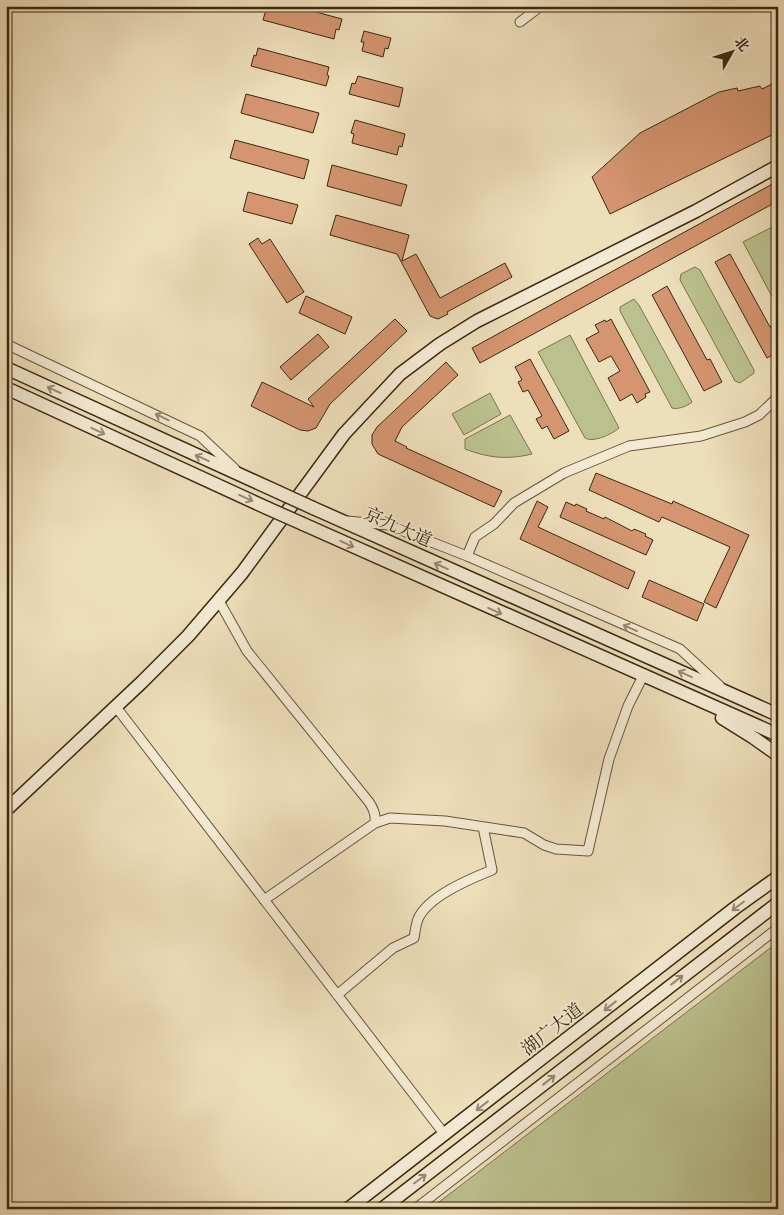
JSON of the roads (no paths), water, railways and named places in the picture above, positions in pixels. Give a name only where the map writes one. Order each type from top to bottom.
[{"type":"street","points":[[520,22],[541,6]]},
{"type":"street","points":[[6,810],[116,707],[188,636],[258,551],[344,434],[390,383],[420,358],[477,321],[696,210],[778,166]]},
{"type":"street","points":[[6,344],[200,436],[242,476]]},
{"type":"street","name":"京九大道","points":[[6,368],[338,520],[778,715]]},
{"type":"street","name":"京九大道","points":[[6,388],[267,508],[778,736]]},
{"type":"street","points":[[467,556],[475,537],[494,524],[514,503],[564,473],[629,446],[701,436],[746,422],[759,415],[778,397]]},
{"type":"street","points":[[338,520],[388,525],[467,556],[680,649],[728,693]]},
{"type":"street","points":[[219,600],[247,651],[370,802],[374,810],[375,824]]},
{"type":"street","points":[[264,900],[375,824],[390,818],[445,821],[483,827],[524,834],[556,849],[588,851],[609,759],[628,706],[644,676]]},
{"type":"street","points":[[672,689],[754,738],[778,755]]},
{"type":"street","points":[[116,707],[445,1135]]},
{"type":"street","points":[[337,995],[393,948],[414,938],[417,920],[427,906],[456,886],[492,870],[483,827]]},
{"type":"street","name":"湖广大道","points":[[348,1209],[735,908],[778,877]]},
{"type":"street","points":[[382,1209],[778,903]]},
{"type":"street","points":[[415,1209],[778,928]]}]
